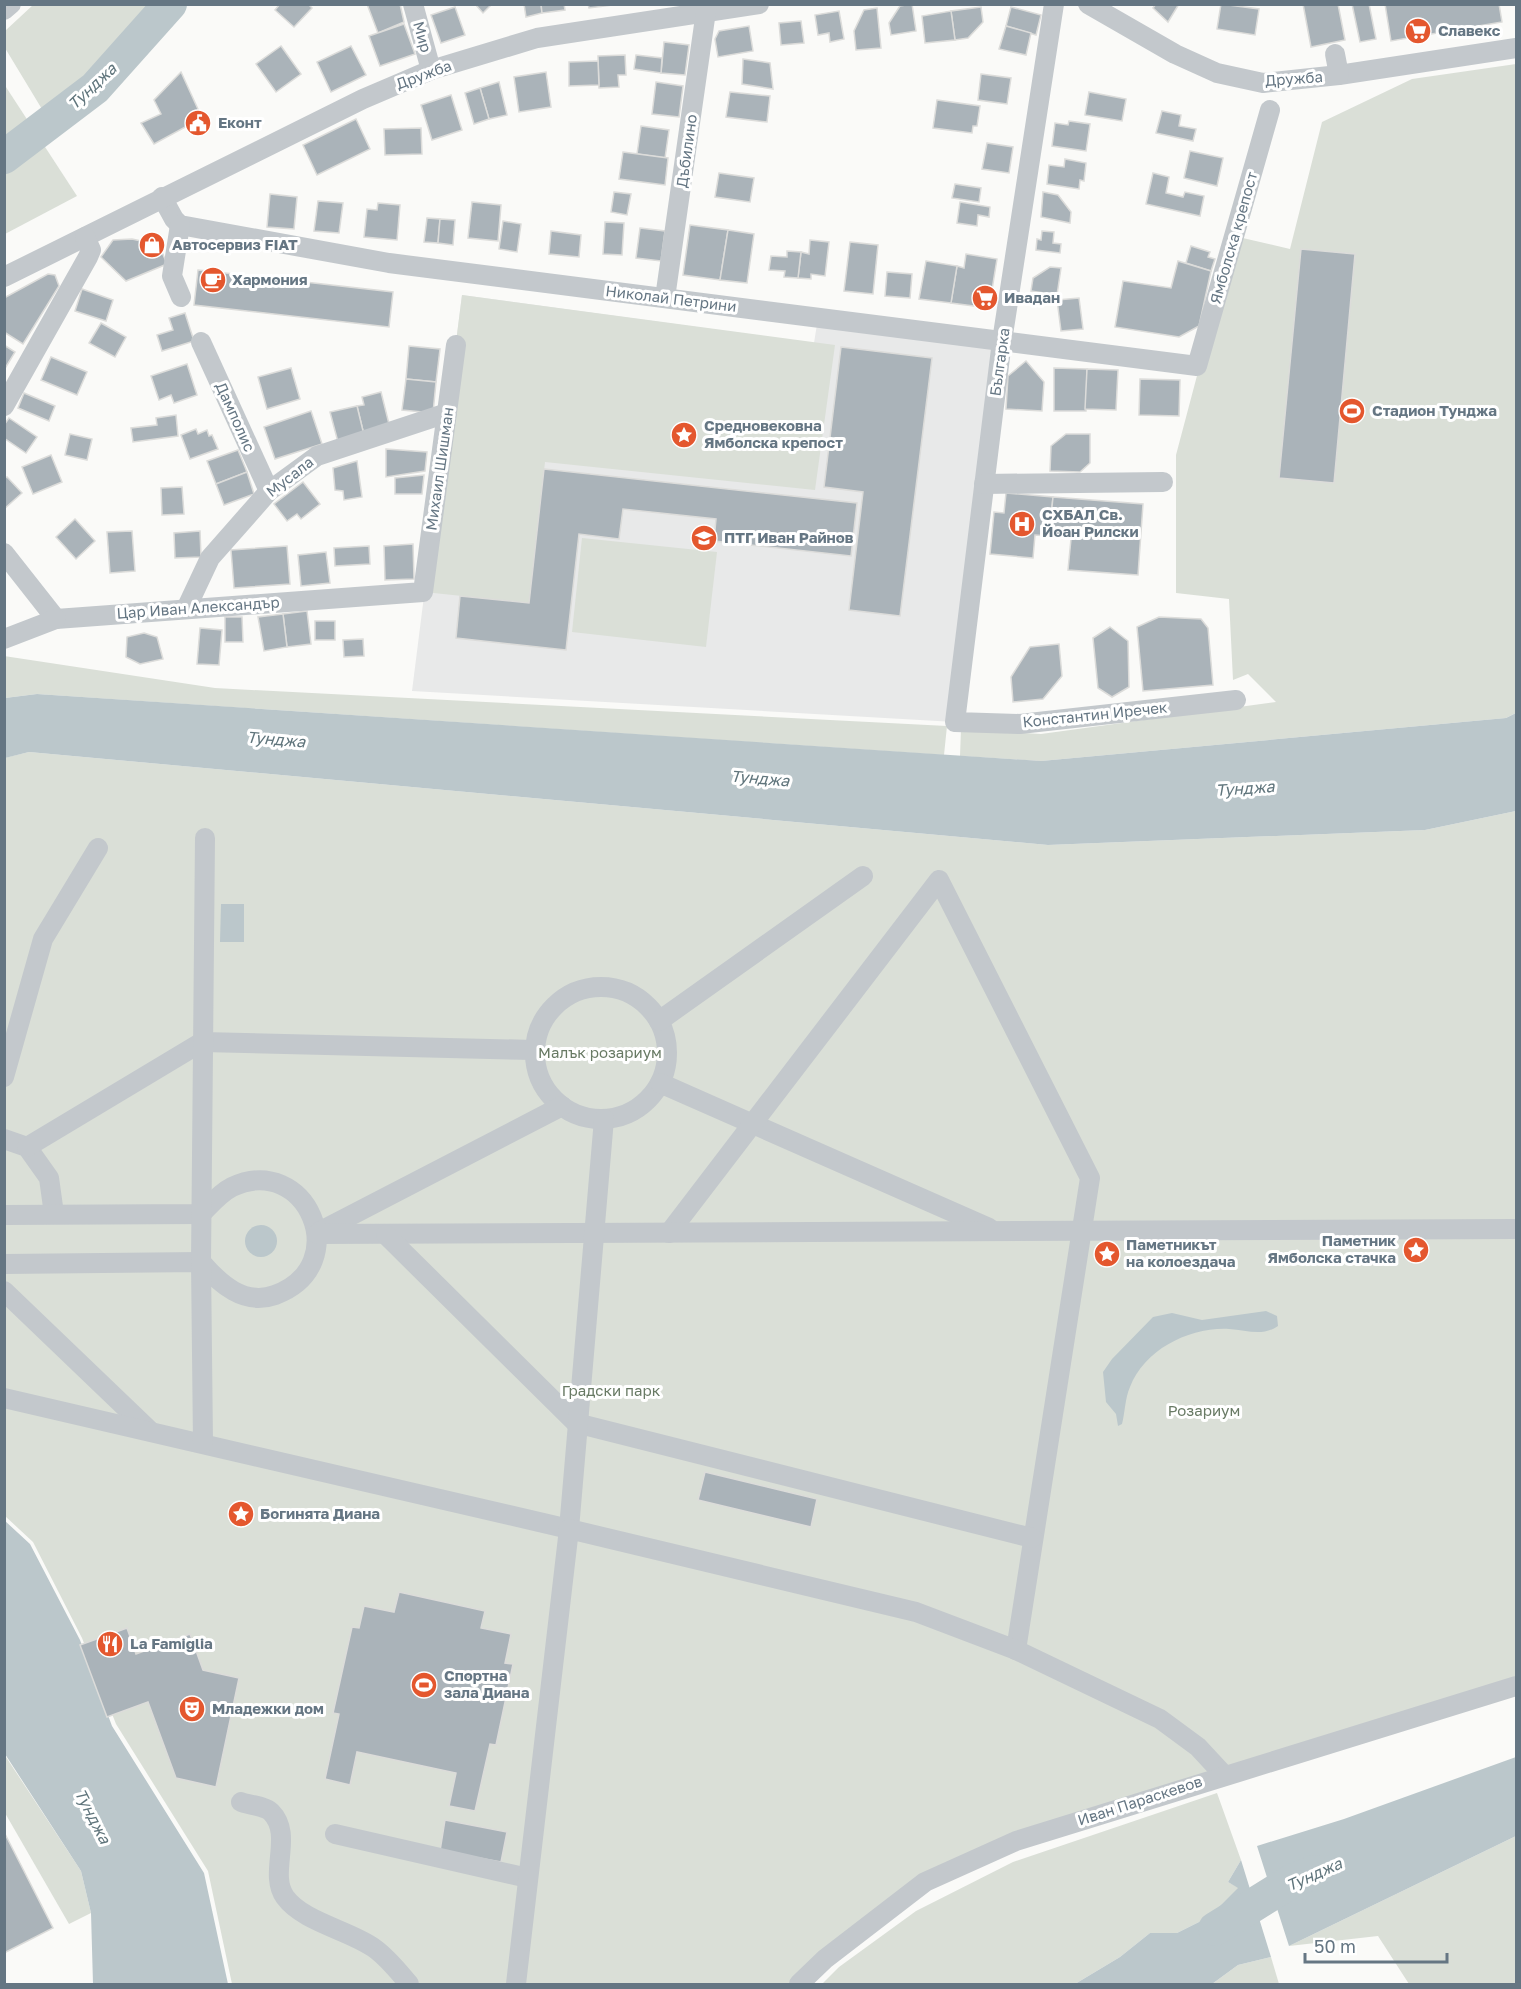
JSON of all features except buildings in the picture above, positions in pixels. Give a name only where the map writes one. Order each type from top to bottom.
[{"type":"street","points":[[4,10],[10,4]]},
{"type":"street","name":"Мир","points":[[413,4],[431,70]]},
{"type":"street","name":"Дружба","points":[[85,237],[363,99],[431,70],[537,39],[707,8],[759,4]]},
{"type":"street","name":"Българка","points":[[955,722],[1002,341],[1054,4]]},
{"type":"street","name":"Дружба","points":[[1088,4],[1175,54],[1217,73],[1263,83],[1339,75],[1516,48]]},
{"type":"street","name":"Дъбилино","points":[[665,298],[707,8]]},
{"type":"street","points":[[1335,54],[1339,75]]},
{"type":"street","name":"Ямболска крепост","points":[[1197,366],[1270,110]]},
{"type":"street","points":[[162,197],[174,219],[180,225],[172,276],[181,297]]},
{"type":"street","name":"Николай Петрини","points":[[180,225],[389,263],[1197,366]]},
{"type":"street","points":[[4,277],[85,237],[91,250],[4,406]]},
{"type":"street","name":"Дамполис","points":[[201,342],[269,491]]},
{"type":"street","name":"Михаил Шишман","points":[[423,592],[456,345]]},
{"type":"street","name":"Мусала","points":[[186,609],[210,558],[269,491],[317,456],[447,413]]},
{"type":"street","points":[[984,484],[1163,482]]},
{"type":"street","points":[[4,553],[56,619]]},
{"type":"street","name":"Цар Иван Александър","points":[[4,639],[56,619],[423,592]]},
{"type":"street","name":"Константин Иречек","points":[[955,722],[1020,724],[1236,700]]},
{"type":"street","points":[[203,1443],[201,1214],[204,838]]},
{"type":"street","points":[[4,1077],[44,939],[98,848]]},
{"type":"street","points":[[659,1021],[863,876]]},
{"type":"street","points":[[669,1233],[939,880],[1089,1178],[1016,1650]]},
{"type":"street","points":[[607,986],[628,992],[646,1004],[659,1021],[667,1041],[667,1063],[660,1083],[646,1102],[626,1114],[604,1119],[581,1116],[562,1106],[546,1091],[537,1072],[534,1050],[538,1029],[549,1010],[566,996],[585,988],[607,986]]},
{"type":"street","points":[[27,1147],[202,1042],[534,1050]]},
{"type":"street","points":[[660,1083],[997,1232]]},
{"type":"street","points":[[317,1234],[562,1106]]},
{"type":"street","points":[[516,1984],[569,1529],[576,1423],[604,1119]]},
{"type":"street","points":[[4,1139],[27,1147],[49,1178],[54,1214]]},
{"type":"street","points":[[4,1215],[201,1214],[231,1188],[247,1181],[265,1181],[285,1187],[302,1199],[310,1210],[317,1234],[313,1260],[307,1272],[286,1291],[271,1296],[246,1296],[232,1292],[220,1283],[201,1262],[4,1264]]},
{"type":"street","points":[[317,1234],[1516,1229]]},
{"type":"street","points":[[386,1235],[576,1423],[1032,1538]]},
{"type":"street","points":[[4,1291],[149,1430]]},
{"type":"street","points":[[4,1398],[149,1430],[916,1612],[1016,1650],[1160,1719],[1198,1747],[1224,1775]]},
{"type":"street","name":"Иван Параскевов","points":[[799,1984],[825,1959],[925,1882],[1016,1841],[1516,1686]]},
{"type":"street","points":[[241,1802],[270,1811],[279,1823],[280,1880],[285,1896],[299,1910],[373,1947],[394,1966],[409,1984]]},
{"type":"street","points":[[335,1834],[528,1878]]},
{"type":"shaded area","name":"ПТГ Иван Райнов","points":[[462,295],[814,343],[818,318],[1002,341],[955,722],[412,691]]},
{"type":"green space","points":[[33,5],[186,5],[105,93],[54,129],[5,48],[5,31]]},
{"type":"green space","name":"Стадион Тунджа","points":[[1516,64],[1516,713],[1506,718],[1041,761],[960,756],[961,729],[1041,734],[1276,702],[1248,674],[1233,680],[1229,599],[1176,593],[1176,455],[1234,236],[1290,249],[1322,122],[1412,79]]},
{"type":"green space","points":[[4,84],[77,196],[5,234],[4,234]]},
{"type":"green space","points":[[462,295],[835,345],[815,490],[545,462],[529,603],[424,592]]},
{"type":"green space","points":[[582,538],[717,552],[706,647],[572,632]]},
{"type":"green space","points":[[4,656],[215,688],[947,726],[944,755],[37,694],[5,698]]},
{"type":"green space","name":"Градски парк","points":[[29,752],[1048,845],[1425,830],[1516,811],[1516,1686],[1224,1775],[925,1882],[799,1984],[232,1984],[208,1871],[116,1724],[82,1638],[33,1542],[5,1516],[4,758]]},
{"type":"green space","points":[[4,1754],[81,1871],[91,1913],[69,1924],[5,1813]]},
{"type":"green space","points":[[1217,1793],[1241,1860],[1228,1882],[1239,1888],[1209,1917],[1177,1933],[1150,1933],[1120,1957],[1075,1984],[822,1984],[839,1967],[916,1911],[1013,1862]]},
{"type":"green space","points":[[1516,1836],[1516,1984],[1409,1984],[1378,1936],[1289,1946]]},
{"type":"green space","points":[[1271,1957],[1279,1984],[1212,1984],[1238,1965]]},
{"type":"water","points":[[37,694],[1041,761],[1506,718],[1516,713],[1516,811],[1425,830],[1048,845],[29,752],[5,758],[5,698]]},
{"type":"water","points":[[221,904],[244,904],[244,942],[220,942]]},
{"type":"water","points":[[261,1225],[272,1230],[277,1241],[272,1252],[261,1257],[250,1252],[245,1241],[250,1230]]},
{"type":"water","points":[[1266,1311],[1277,1316],[1278,1326],[1260,1332],[1214,1329],[1199,1332],[1184,1336],[1158,1351],[1137,1374],[1128,1391],[1122,1424],[1118,1426],[1116,1414],[1106,1402],[1103,1372],[1112,1359],[1153,1317],[1172,1313],[1202,1320]]},
{"type":"water","points":[[4,1520],[30,1544],[80,1640],[112,1726],[204,1873],[228,1984],[93,1984],[91,1913],[81,1871],[5,1754]]},
{"type":"water","points":[[1516,1757],[1516,1836],[1289,1946],[1257,1846],[1344,1819]]},
{"type":"water","points":[[1241,1860],[1271,1957],[1238,1965],[1212,1984],[1075,1984],[1120,1957],[1150,1933],[1177,1933],[1209,1917],[1238,1888],[1228,1882]]},
{"type":"waterway","name":"Тунджа","points":[[4,157],[95,88],[170,4]]},
{"type":"waterway","name":"Тунджа","points":[[1215,1929],[1292,1881],[1314,1872]]},
{"type":"place","name":"Славекс","points":[[1418,31]]},
{"type":"place","name":"Еконт","points":[[198,123]]},
{"type":"place","name":"Автосервиз FIAT","points":[[152,245]]},
{"type":"place","name":"Хармония","points":[[213,280]]},
{"type":"place","name":"Ивадан","points":[[985,298]]},
{"type":"place","name":"Стадион Тунджа","points":[[1352,411]]},
{"type":"place","name":"Средновековна Ямболска крепост","points":[[684,435]]},
{"type":"place","name":"СХБАЛ Св. Йоан Рилски","points":[[1022,524]]},
{"type":"place","name":"ПТГ Иван Райнов","points":[[704,538]]},
{"type":"place","name":"Паметник Ямболска стачка","points":[[1416,1250]]},
{"type":"place","name":"Паметникът на колоездача","points":[[1107,1254]]},
{"type":"place","name":"Богинята Диана","points":[[241,1514]]},
{"type":"place","name":"La Famiglia","points":[[110,1644]]},
{"type":"place","name":"Спортна зала Диана","points":[[424,1685]]},
{"type":"place","name":"Младежки дом","points":[[192,1709]]},
{"type":"park label","name":"Малък розариум","points":[[600,1053]]},
{"type":"park label","name":"Розариум","points":[[1204,1411]]}]
